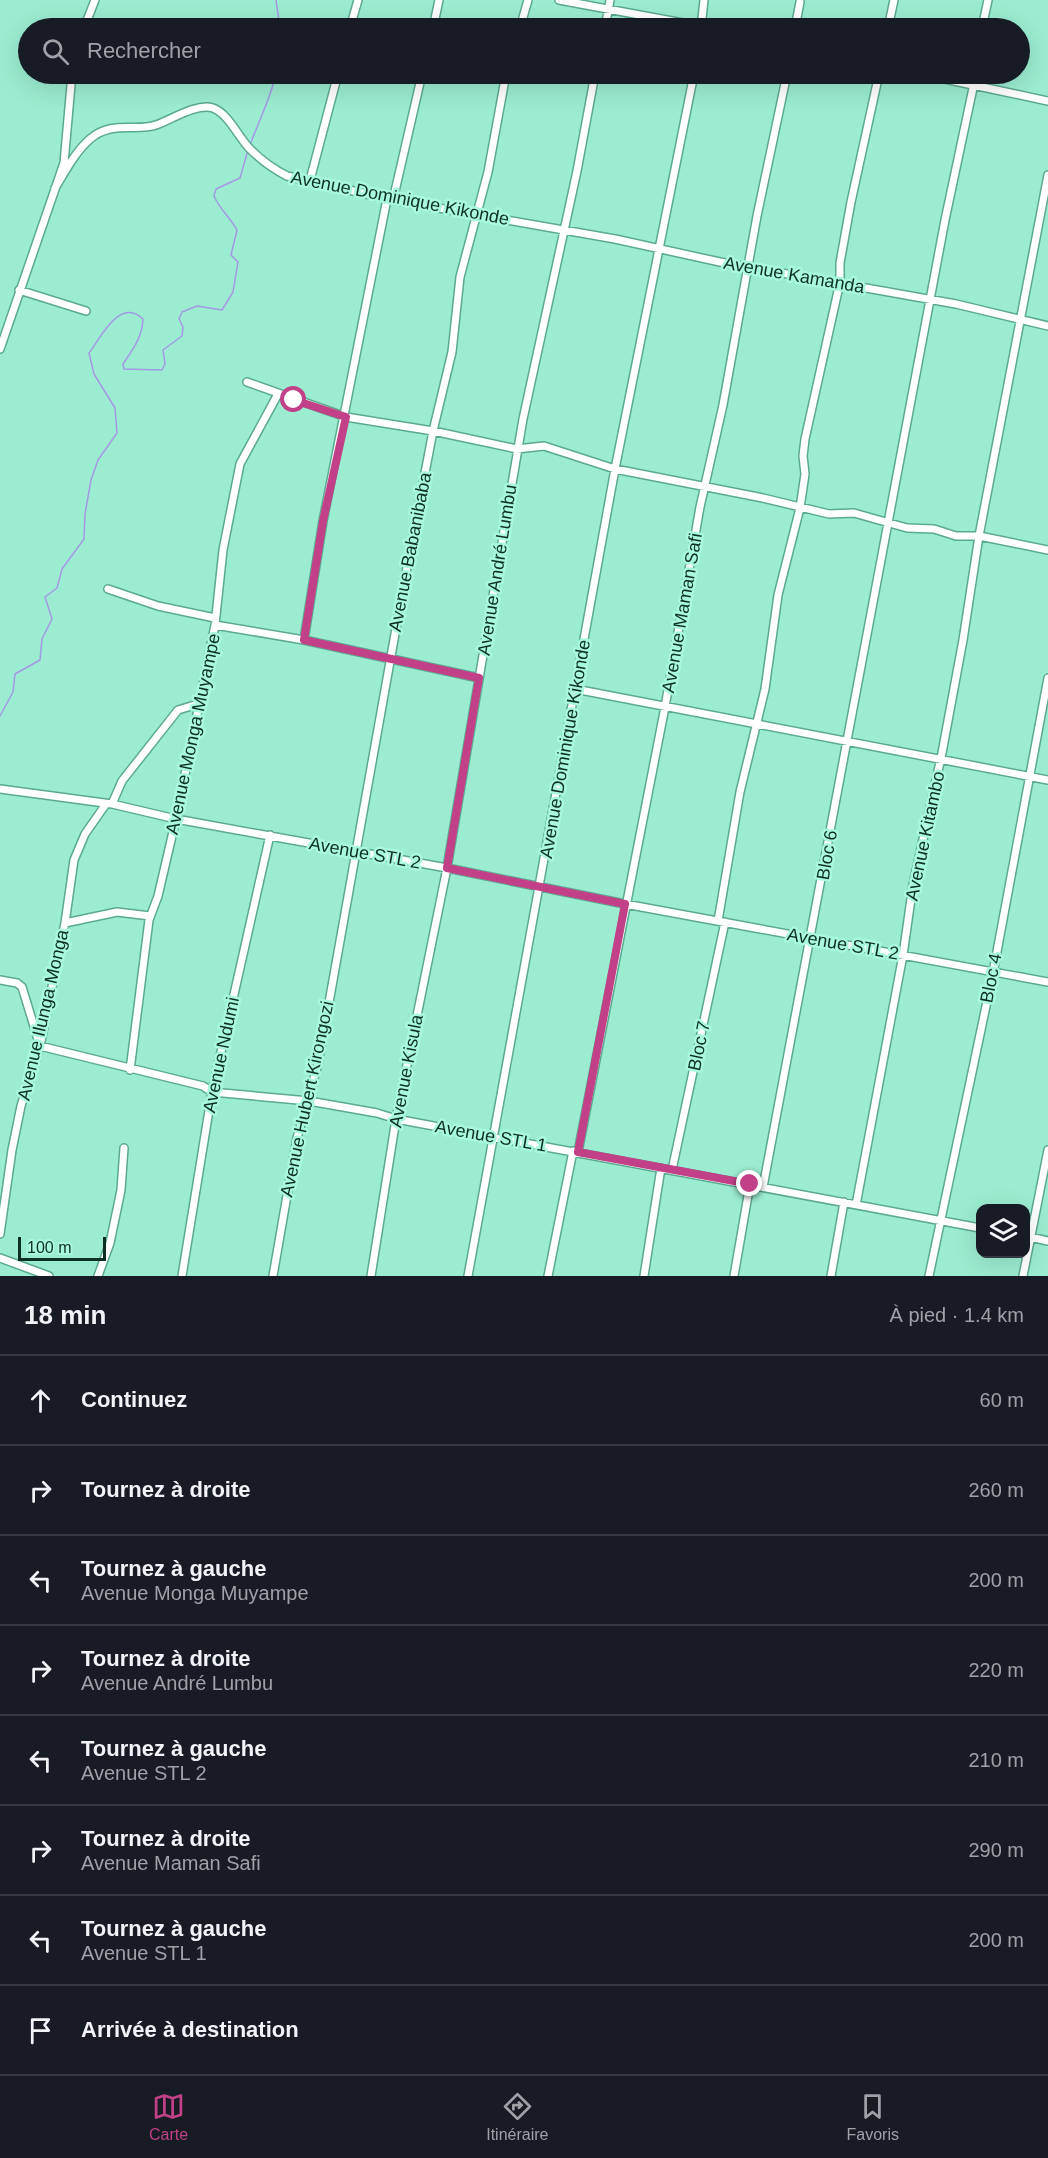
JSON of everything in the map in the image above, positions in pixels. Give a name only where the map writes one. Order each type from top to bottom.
[{"type":"street","points":[[88,18],[95,0]]},
{"type":"street","points":[[353,18],[358,0]]},
{"type":"street","points":[[436,18],[440,0]]},
{"type":"street","points":[[523,18],[528,0]]},
{"type":"street","points":[[559,0],[652,18]]},
{"type":"street","points":[[607,18],[610,0]]},
{"type":"street","points":[[702,18],[704,0]]},
{"type":"street","points":[[890,18],[894,0]]},
{"type":"street","points":[[984,18],[988,0]]},
{"type":"street","points":[[797,18],[800,2]]},
{"type":"street","points":[[0,350],[67,149],[71,84]]},
{"type":"street","points":[[310,180],[335,84]]},
{"type":"street","points":[[304,640],[323,521],[346,417],[358,338],[419,84]]},
{"type":"street","name":"Avenue Babanibaba","points":[[356,851],[433,431],[452,352],[460,277],[490,163],[504,84]]},
{"type":"street","name":"Avenue André Lumbu","points":[[447,868],[517,449],[593,84]]},
{"type":"street","name":"Avenue Dominique Kikonde","points":[[468,1275],[541,887],[615,469],[692,84]]},
{"type":"street","name":"Avenue Maman Safi","points":[[548,1276],[665,706],[705,486],[723,405],[785,84]]},
{"type":"street","name":"Bloc 7","points":[[672,1170],[722,922],[740,792],[765,689],[778,595],[800,508],[805,474],[802,456],[805,439],[840,282],[840,263],[850,202],[877,84]]},
{"type":"street","points":[[969,84],[1048,101]]},
{"type":"street","name":"Bloc 6","points":[[763,1187],[930,300],[974,85]]},
{"type":"street","name":"Avenue Dominique Kikonde","points":[[55,188],[90,139],[103,132],[130,125],[154,126],[194,110],[211,107],[222,114],[249,148],[275,170],[287,176],[390,200],[658,248]]},
{"type":"street","name":"Avenue Kitambo","points":[[856,1205],[903,955],[913,885],[941,758],[979,536],[1048,175]]},
{"type":"street","name":"Avenue Kamanda","points":[[658,248],[748,267],[840,282],[1048,326]]},
{"type":"street","points":[[19,290],[86,311]]},
{"type":"street","points":[[247,382],[346,417],[433,431],[517,449],[544,447],[615,469],[705,486],[829,514],[854,513],[907,528],[934,529],[956,536],[979,536],[1048,550]]},
{"type":"street","points":[[108,589],[158,606],[215,621],[223,550],[240,464],[278,394]]},
{"type":"street","name":"Avenue Monga Muyampe","points":[[130,1070],[150,916],[158,896],[176,819],[215,621],[479,678]]},
{"type":"street","name":"Bloc 4","points":[[929,1276],[993,972],[1048,678]]},
{"type":"street","points":[[575,689],[1048,780]]},
{"type":"street","name":"Avenue Ilunga Monga","points":[[0,1234],[21,1106],[39,1046],[79,846],[109,804],[122,781],[178,710],[198,704]]},
{"type":"street","name":"Avenue STL 2","points":[[0,789],[109,804],[176,819],[1048,982]]},
{"type":"street","name":"Avenue Ndumi","points":[[182,1276],[212,1092],[270,835]]},
{"type":"street","name":"Avenue Hubert Kirongozi","points":[[273,1276],[297,1138],[318,1064],[356,851]]},
{"type":"street","name":"Avenue Kisula","points":[[371,1276],[396,1119],[447,868]]},
{"type":"street","points":[[65,923],[117,912],[150,916]]},
{"type":"street","points":[[62,937],[74,922]]},
{"type":"street","points":[[0,980],[17,983],[22,987],[39,1046]]},
{"type":"street","name":"Avenue STL 1","points":[[39,1046],[203,1086],[212,1092],[309,1101],[377,1113],[396,1119],[976,1227]]},
{"type":"street","points":[[98,1276],[112,1234],[121,1190],[124,1148]]},
{"type":"street","points":[[1030,1228],[1048,1150]]},
{"type":"street","points":[[644,1276],[661,1168]]},
{"type":"street","points":[[734,1276],[750,1184]]},
{"type":"street","points":[[831,1276],[844,1202]]},
{"type":"street","points":[[1030,1237],[1048,1241]]},
{"type":"street","points":[[0,1258],[29,1273],[49,1276]]},
{"type":"street","points":[[1023,1276],[1025,1258]]},
{"type":"street","points":[[468,1275],[477,1276]]},
{"type":"waterway","points":[[276,0],[279,18]]},
{"type":"waterway","points":[[250,145],[274,84]]},
{"type":"waterway","points":[[0,716],[13,692],[15,674],[40,660],[42,639],[52,619],[45,597],[57,588],[62,569],[84,539],[85,514],[91,480],[98,460],[117,433],[115,408],[94,374],[89,353],[112,322],[119,316],[135,313],[143,319],[141,332],[123,364],[124,369],[162,370],[165,364],[163,350],[182,336],[183,327],[179,319],[182,312],[197,306],[222,310],[233,292],[238,262],[231,255],[237,230],[214,196],[216,189],[240,178],[248,150]]},
{"type":"route","points":[[294,400],[346,417],[323,521],[304,640],[479,678],[447,868],[625,904],[578,1152],[750,1184]]}]
